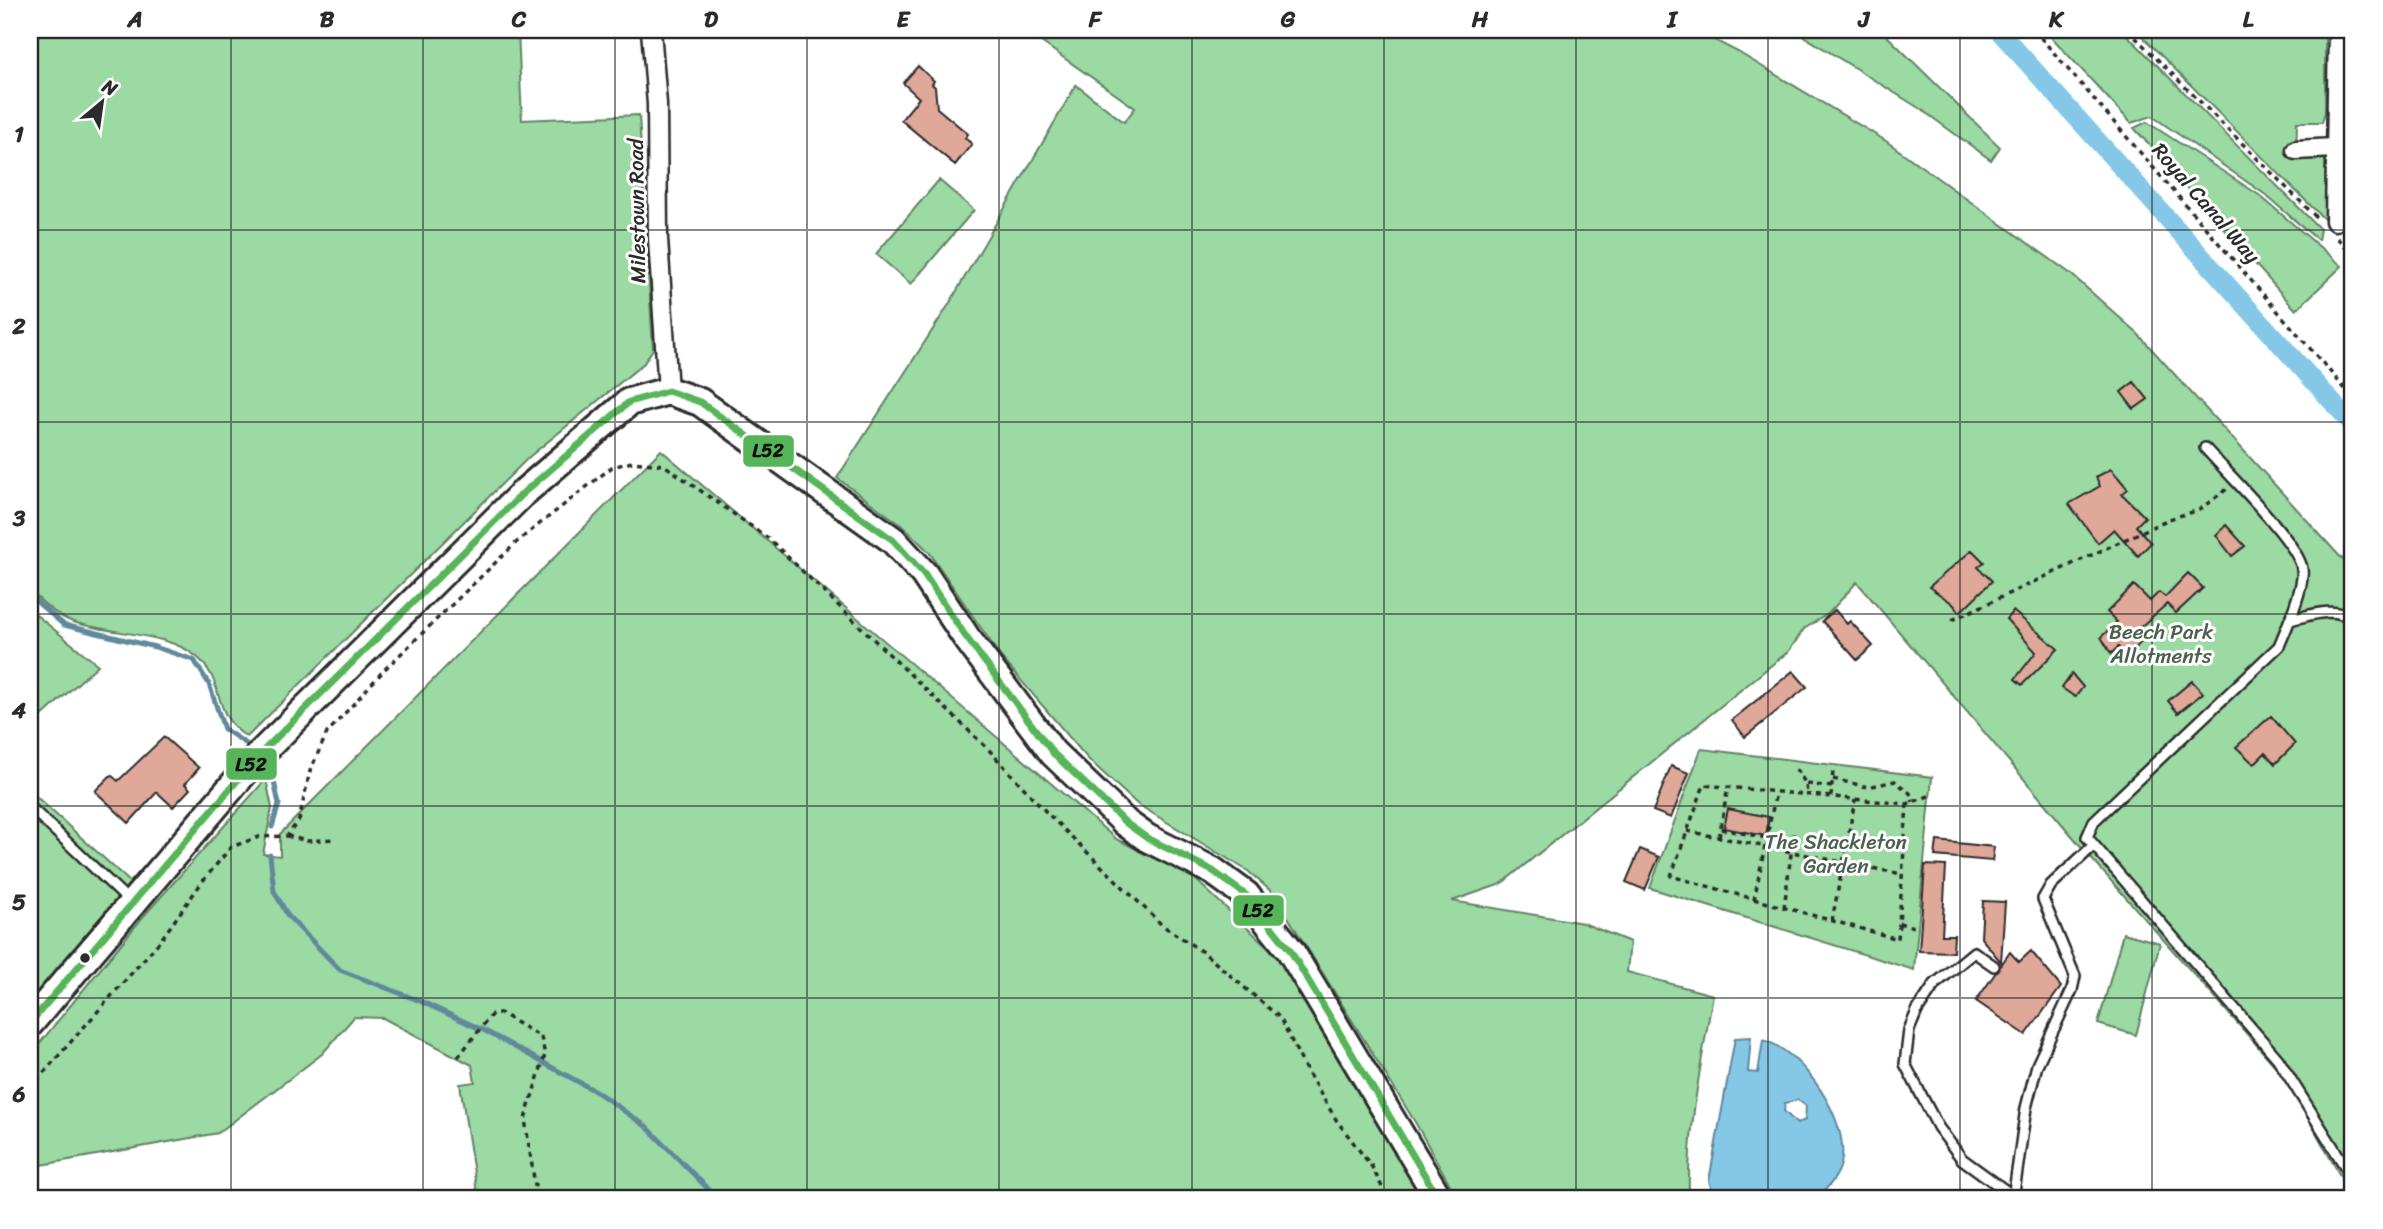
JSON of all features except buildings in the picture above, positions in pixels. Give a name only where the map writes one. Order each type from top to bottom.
[{"type":"main road","points":[[30,1023],[130,902],[259,755],[522,494],[629,402],[668,391],[700,402],[893,540],[924,574],[966,637],[1054,753],[1126,823],[1147,838],[1213,871],[1246,895],[1290,950],[1438,1199]]},
{"type":"street","name":"Milestown Road","points":[[651,30],[657,104],[658,239],[668,391]]},
{"type":"street","points":[[2331,227],[2338,30]]},
{"type":"street","points":[[2296,150],[2335,148]]},
{"type":"lane","points":[[2205,448],[2294,549],[2303,571],[2290,620],[2279,646],[2094,821],[2087,837],[2278,1059],[2353,1179]]},
{"type":"lane","points":[[2290,620],[2324,612],[2342,612],[2353,619]]},
{"type":"lane","points":[[30,807],[130,902]]},
{"type":"lane","points":[[1993,966],[1974,952],[1936,984],[1909,1030],[1905,1064],[1938,1127],[1962,1159],[2014,1198],[2026,1108],[2037,1065],[2072,990],[2075,976],[2043,899],[2051,885],[2094,845]]},
{"type":"path","name":"Royal Canal Way","points":[[2034,30],[2353,398]]},
{"type":"path","points":[[2128,30],[2331,227],[2353,254]]},
{"type":"path","points":[[287,836],[299,820],[310,771],[327,733],[385,669],[518,541],[612,467],[632,463],[664,465],[693,483],[796,561],[836,606],[989,751],[1049,815],[1162,925],[1204,953],[1280,1018],[1305,1068],[1337,1121],[1372,1167],[1388,1199]]},
{"type":"path","points":[[1952,620],[2169,519],[2199,510],[2235,483]]},
{"type":"path","points":[[1796,769],[1806,784],[1807,795]]},
{"type":"path","points":[[1831,797],[1833,771]]},
{"type":"path","points":[[1833,779],[1868,787],[1895,781],[1910,793],[1913,802]]},
{"type":"path","points":[[1806,784],[1832,787]]},
{"type":"path","points":[[1907,804],[1898,939],[1671,876],[1704,785],[1907,804],[1929,796]]},
{"type":"path","points":[[1719,837],[1728,787]]},
{"type":"path","points":[[1755,900],[1776,792]]},
{"type":"path","points":[[1832,922],[1856,800]]},
{"type":"path","points":[[1721,829],[1768,838]]},
{"type":"path","points":[[1687,831],[1902,874]]},
{"type":"path","points":[[1784,908],[1794,831]]},
{"type":"path","points":[[30,1088],[160,941],[231,847],[259,837],[287,836],[307,841],[334,839]]},
{"type":"path","points":[[1899,923],[1914,927]]},
{"type":"path","points":[[458,1057],[492,1013],[500,1013],[541,1037],[545,1055],[525,1119],[537,1199]]},
{"type":"green space","points":[[30,30],[518,30],[522,120],[639,115],[653,349],[644,363],[529,457],[247,737],[235,728],[228,718],[212,677],[197,657],[170,642],[68,620],[30,591]]},
{"type":"green space","name":"Beech Park Allotments","points":[[1042,30],[1695,30],[1738,52],[1886,141],[2071,274],[2138,334],[2353,571],[2353,1199],[2285,1077],[2090,857],[1857,582],[1829,613],[1804,629],[1789,651],[1501,884],[1452,901],[1583,923],[1630,942],[1627,972],[1713,995],[1693,1122],[1689,1199],[1458,1199],[1415,1122],[1273,893],[1248,871],[1137,804],[1088,759],[1001,657],[929,552],[904,527],[837,478],[948,306],[1076,85],[1124,122],[1135,108],[1037,39]]},
{"type":"green space","points":[[1794,30],[1881,30],[2000,147],[1991,160],[1922,110]]},
{"type":"green space","points":[[2045,30],[2122,30],[2320,229],[2318,240],[2263,193],[2152,116],[2131,123]]},
{"type":"green space","points":[[2136,30],[2325,30],[2325,112],[2322,122],[2297,122],[2296,155],[2325,159],[2330,168],[2330,225]]},
{"type":"green space","points":[[2147,122],[2259,195],[2342,266],[2296,310],[2134,128]]},
{"type":"green space","points":[[939,180],[974,210],[911,284],[876,254]]},
{"type":"green space","points":[[661,450],[1116,839],[1194,878],[1285,963],[1426,1199],[478,1199],[460,1084],[475,1082],[472,1065],[383,1018],[354,1017],[322,1054],[218,1133],[30,1167],[30,1055],[142,918],[266,779],[272,808],[263,854],[280,856],[280,834]]},
{"type":"green space","points":[[30,610],[98,665],[30,727]]},
{"type":"green space","name":"The Shackleton Garden","points":[[1701,749],[1932,777],[1914,970],[1650,888]]},
{"type":"green space","points":[[30,791],[140,891],[30,1023]]},
{"type":"green space","points":[[2123,933],[2160,943],[2136,1035],[2098,1024]]},
{"type":"water","points":[[1751,1037],[1748,1072],[1758,1073],[1763,1040],[1793,1058],[1808,1073],[1831,1109],[1839,1128],[1841,1164],[1834,1179],[1816,1199],[1715,1199],[1709,1181],[1735,1038]],"holes":[[[1798,1100],[1806,1106],[1805,1120],[1797,1124],[1784,1111],[1785,1103]]]},
{"type":"waterway","points":[[1998,30],[2353,425]]},
{"type":"waterway","points":[[30,596],[64,625],[155,647],[194,660],[209,684],[224,729],[248,745]]},
{"type":"waterway","points":[[272,772],[279,804],[272,827]]},
{"type":"waterway","points":[[270,855],[274,891],[288,916],[340,970],[420,1001],[487,1032],[597,1092],[647,1127],[718,1199]]},
{"type":"transit line","name":"L52","points":[[30,1023],[259,755],[522,494],[629,402],[668,391],[700,402],[893,540],[924,574],[966,637],[1053,753],[1126,823],[1147,838],[1213,871],[1246,895],[1290,950],[1439,1199]]}]
